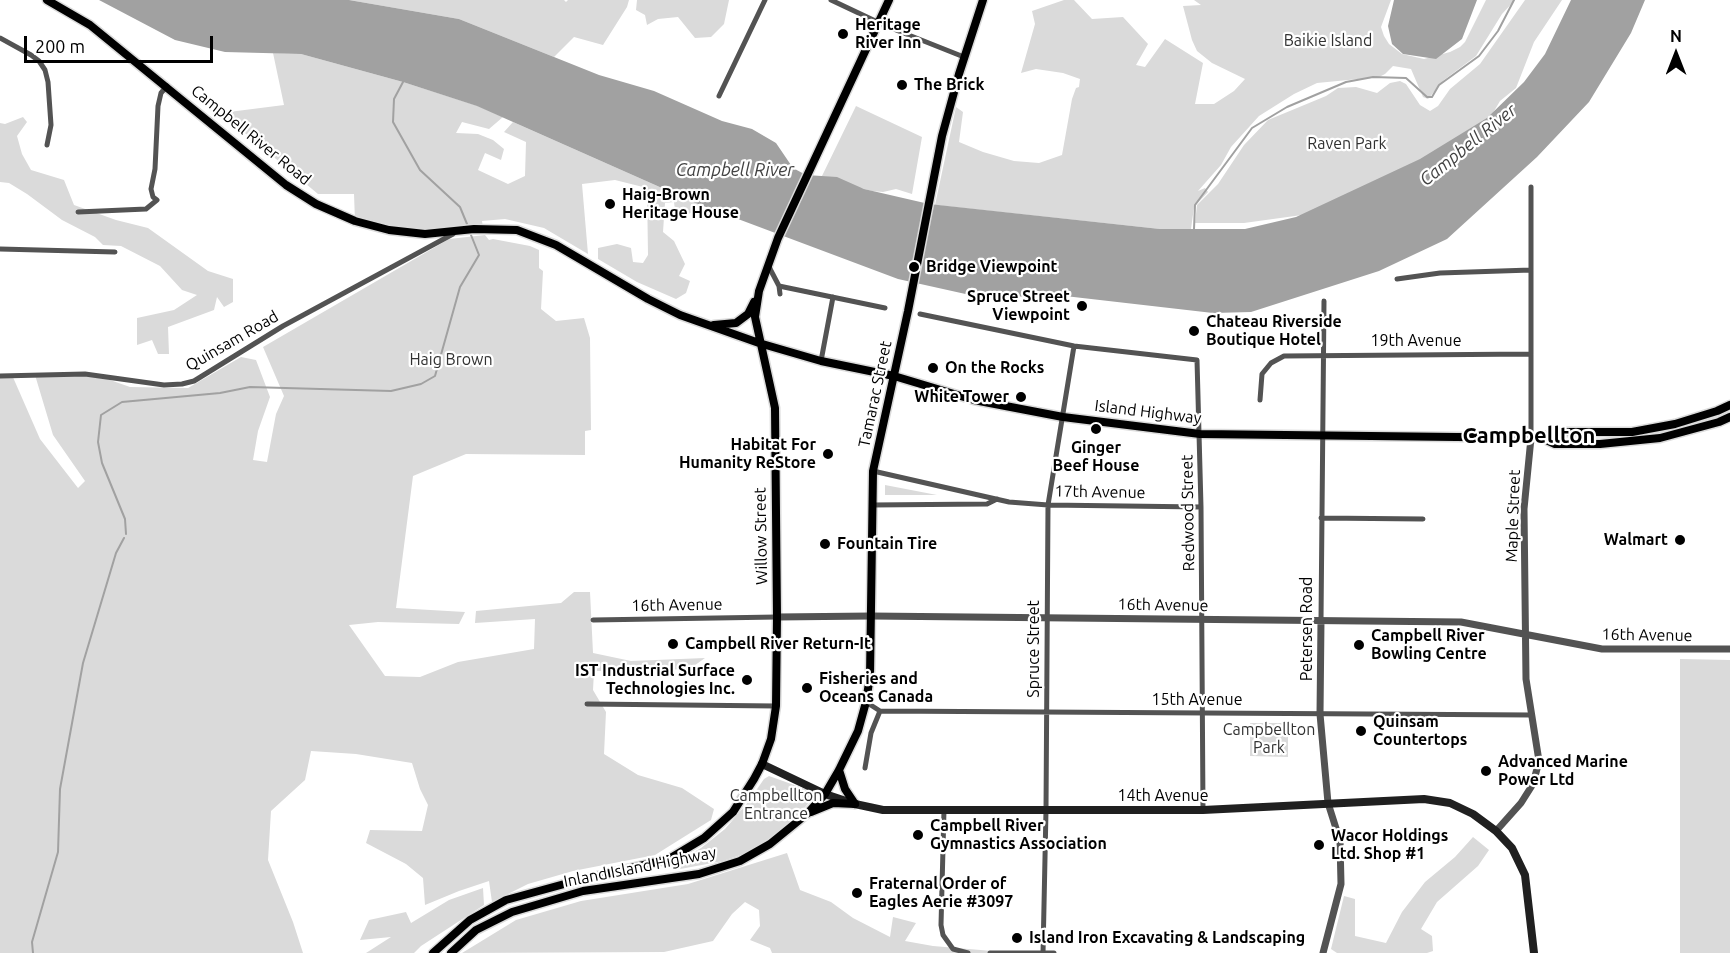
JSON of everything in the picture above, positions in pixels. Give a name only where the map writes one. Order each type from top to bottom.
[{"type":"main road","name":"Campbell River Road","points":[[47,0],[90,25],[286,185],[316,204],[355,221],[389,230],[425,234],[474,229],[517,230],[556,245],[680,315],[759,343]]},
{"type":"main road","points":[[878,22],[889,0]]},
{"type":"main road","name":"Tamarac Street","points":[[825,794],[858,731],[866,702],[870,676],[873,471],[942,136],[983,0]]},
{"type":"main road","name":"Willow Street","points":[[762,764],[771,739],[776,706],[777,617],[775,408],[755,317],[759,291],[777,242],[878,22]]},
{"type":"main road","points":[[711,326],[736,323],[748,314],[759,291]]},
{"type":"main road","name":"Island Highway","points":[[759,343],[821,361],[894,376],[974,400],[1063,417],[1200,434],[1542,438],[1554,432],[1632,432],[1675,424],[1730,405]]},
{"type":"main road","name":"Island Highway","points":[[1542,438],[1554,444],[1633,442],[1675,435],[1730,417]]},
{"type":"main road","points":[[762,764],[825,794]]},
{"type":"main road","name":"Inland Island Highway","points":[[433,953],[470,920],[506,900],[669,859],[704,838],[733,812],[762,764]]},
{"type":"main road","points":[[839,770],[845,789],[855,804]]},
{"type":"main road","name":"Inland Island Highway","points":[[451,953],[477,930],[512,912],[583,891],[699,874],[740,861],[770,844],[808,813],[825,794]]},
{"type":"main road","name":"14th Avenue","points":[[825,794],[883,810],[1203,810],[1424,799],[1450,803],[1471,813],[1496,831],[1512,848],[1525,875],[1534,953]]},
{"type":"main road","points":[[808,813],[833,803],[855,804]]},
{"type":"street","points":[[719,96],[765,0]]},
{"type":"street","points":[[831,0],[964,57]]},
{"type":"street","points":[[0,38],[31,54],[45,70],[51,125],[47,145]]},
{"type":"street","points":[[78,212],[146,209],[157,200],[153,197],[151,189],[155,169],[158,106],[161,93],[167,86]]},
{"type":"street","name":"Maple Street","points":[[1496,831],[1521,804],[1533,784],[1539,761],[1526,679],[1524,509],[1531,438],[1531,187]]},
{"type":"street","name":"Quinsam Road","points":[[0,376],[85,374],[164,385],[194,381],[283,326],[457,231]]},
{"type":"street","points":[[0,249],[114,252]]},
{"type":"street","points":[[768,265],[780,294]]},
{"type":"street","points":[[1397,279],[1440,273],[1531,270]]},
{"type":"street","points":[[778,286],[885,308]]},
{"type":"street","points":[[821,361],[833,297]]},
{"type":"street","name":"Petersen Road","points":[[1323,953],[1341,884],[1340,841],[1328,803],[1320,714],[1324,302]]},
{"type":"street","points":[[920,314],[1074,346]]},
{"type":"street","name":"Redwood Street","points":[[1074,346],[1197,360],[1202,507],[1203,810]]},
{"type":"street","name":"Spruce Street","points":[[1043,953],[1048,505],[1074,346]]},
{"type":"street","name":"19th Avenue","points":[[1260,400],[1262,374],[1271,363],[1284,356],[1531,354]]},
{"type":"street","name":"17th Avenue","points":[[873,471],[1009,502],[1048,505],[1202,507]]},
{"type":"street","name":"17th Avenue","points":[[872,505],[987,504],[999,498]]},
{"type":"street","points":[[1321,518],[1423,519]]},
{"type":"street","name":"16th Avenue","points":[[593,620],[871,616],[1461,622],[1602,649],[1730,649]]},
{"type":"street","points":[[865,768],[871,733],[880,711],[866,702]]},
{"type":"street","points":[[587,704],[776,706]]},
{"type":"street","name":"15th Avenue","points":[[880,711],[1532,715]]},
{"type":"street","points":[[944,810],[941,925],[943,935],[953,949],[968,953]]},
{"type":"street","points":[[990,953],[1054,953]]},
{"type":"green space","points":[[349,0],[564,0],[566,2],[568,0],[629,0],[603,45],[574,37],[554,57],[459,19]]},
{"type":"green space","points":[[637,0],[729,0],[724,24],[711,37],[695,38],[678,17],[658,19],[647,25],[645,15],[636,10]]},
{"type":"green space","name":"Baikie Island","points":[[1064,0],[1074,0],[1092,19],[1123,17],[1148,44],[1136,65],[1145,67],[1165,39],[1203,63],[1195,104],[1214,104],[1234,91],[1245,79],[1212,63],[1197,51],[1183,6],[1201,5],[1194,0],[1391,0],[1381,27],[1384,36],[1389,44],[1402,54],[1424,59],[1460,47],[1465,42],[1486,0],[1515,0],[1502,14],[1476,56],[1444,80],[1428,99],[1423,97],[1411,69],[1393,66],[1379,77],[1317,83],[1294,94],[1259,116],[1231,147],[1221,165],[1198,191],[1205,188],[1208,192],[1194,207],[1191,229],[1160,229],[935,205],[956,107],[963,112],[959,142],[1014,161],[1039,163],[1062,155],[1072,99],[1076,88],[1079,87],[1080,79],[1063,73],[1036,69],[1021,73],[1035,24],[1032,11]]},
{"type":"green space","name":"Raven Park","points":[[1525,0],[1562,0],[1534,42],[1516,88],[1500,101],[1490,118],[1443,149],[1302,215],[1244,223],[1195,223],[1197,205],[1218,184],[1244,145],[1268,120],[1326,96],[1338,88],[1356,87],[1377,93],[1390,83],[1400,81],[1406,84],[1420,105],[1430,111],[1438,106],[1450,89],[1480,64]]},
{"type":"green space","points":[[273,53],[301,54],[403,82],[478,106],[503,117],[489,129],[462,122],[456,133],[478,134],[493,140],[504,149],[501,160],[485,153],[478,170],[508,184],[525,176],[526,142],[504,132],[513,122],[698,204],[693,212],[676,219],[674,202],[665,203],[663,232],[674,241],[685,264],[679,276],[690,281],[686,293],[676,299],[637,282],[598,259],[598,248],[617,244],[631,248],[633,262],[643,263],[648,255],[647,188],[615,180],[582,184],[588,254],[544,228],[505,219],[482,221],[483,228],[440,235],[355,221],[354,194],[318,194],[221,113],[284,105]]},
{"type":"green space","points":[[856,106],[922,137],[912,194],[896,189],[883,192],[872,191],[821,178]]},
{"type":"green space","points":[[23,117],[27,122],[17,136],[22,154],[31,170],[64,180],[74,205],[116,220],[148,228],[208,271],[233,279],[233,302],[224,307],[217,297],[214,310],[168,327],[169,354],[158,354],[152,340],[137,345],[137,318],[174,310],[197,295],[182,290],[160,266],[121,246],[103,245],[95,237],[62,220],[27,194],[9,183],[0,182],[0,123],[5,124]]},
{"type":"green space","name":"Haig Brown","points":[[485,235],[489,240],[530,246],[539,250],[539,268],[543,271],[541,309],[556,321],[584,318],[590,338],[591,430],[585,431],[585,455],[466,454],[413,476],[396,608],[465,612],[459,624],[378,622],[349,625],[385,676],[420,677],[458,662],[534,649],[535,619],[475,623],[476,611],[561,603],[574,592],[590,592],[593,653],[631,661],[705,658],[691,668],[657,671],[594,671],[593,690],[606,712],[604,754],[638,775],[682,788],[714,809],[711,820],[655,855],[573,871],[528,884],[492,902],[489,881],[425,905],[423,878],[406,864],[366,843],[370,830],[422,831],[428,805],[412,763],[356,754],[311,751],[305,780],[271,811],[268,860],[303,953],[0,953],[0,375],[12,375],[40,439],[78,488],[85,481],[53,435],[35,375],[90,373],[130,387],[188,388],[241,357],[256,360],[270,397],[258,431],[253,460],[267,462],[276,414],[284,396],[263,347],[449,239]]},
{"type":"green space","points":[[885,485],[937,495],[885,495]]},
{"type":"green space","points":[[1680,659],[1730,660],[1730,953],[1680,953]]},
{"type":"green space","name":"Campbellton Park","points":[[1250,723],[1288,723],[1288,757],[1250,756]]},
{"type":"green space","name":"Campbellton Entrance","points":[[769,776],[811,791],[815,796],[790,824],[749,852],[723,861],[675,870],[673,868],[675,863],[701,848],[725,829],[764,779]]},
{"type":"green space","points":[[1473,837],[1489,850],[1478,866],[1437,902],[1421,929],[1432,936],[1433,951],[1427,953],[1337,953],[1331,949],[1344,896],[1355,899],[1355,936],[1386,943],[1402,912],[1425,882],[1455,857]]},
{"type":"green space","points":[[787,853],[800,890],[831,902],[853,918],[890,937],[893,917],[916,923],[905,941],[933,946],[1016,953],[772,953],[770,948],[750,940],[760,926],[759,910],[745,902],[732,914],[713,941],[664,952],[462,953],[516,920],[581,901],[688,884]]},
{"type":"green space","points":[[483,888],[484,905],[421,946],[414,953],[366,953],[391,937],[360,940],[369,920],[406,912],[411,923],[449,900]]},
{"type":"water","name":"Campbell River","points":[[99,0],[349,0],[459,19],[599,75],[654,91],[722,121],[752,129],[776,143],[793,168],[806,175],[837,177],[864,189],[929,204],[1160,229],[1245,229],[1296,217],[1420,159],[1487,118],[1524,82],[1545,54],[1571,0],[1645,0],[1631,33],[1589,102],[1537,157],[1447,239],[1379,271],[1251,312],[1213,313],[1065,296],[979,297],[898,279],[698,204],[477,106],[403,82],[301,54],[225,52],[175,40]]},
{"type":"water","points":[[1394,0],[1477,0],[1462,39],[1436,59],[1403,54],[1392,44],[1388,26]]},
{"type":"waterway","points":[[1194,229],[1195,205],[1252,128],[1287,107],[1346,82],[1373,77],[1406,78],[1427,97],[1432,97],[1439,85],[1479,56],[1498,31],[1514,0]]},
{"type":"waterway","points":[[403,82],[394,99],[393,122],[420,170],[460,207],[467,224]]},
{"type":"waterway","points":[[126,534],[125,519],[102,463],[98,442],[101,415],[122,402],[220,393],[250,387],[391,391],[421,384],[435,376],[460,287],[479,255],[471,235]]},
{"type":"waterway","points":[[33,953],[32,942],[58,852],[60,789],[83,663],[116,553],[124,538]]},
{"type":"place","name":"Heritage River Inn","points":[[843,34]]},
{"type":"place","name":"The Brick","points":[[902,85]]},
{"type":"place","name":"Haig-Brown Heritage House","points":[[610,204]]},
{"type":"place","name":"Bridge Viewpoint","points":[[914,267]]},
{"type":"place","name":"Spruce Street Viewpoint","points":[[1082,306]]},
{"type":"place","name":"Chateau Riverside Boutique Hotel","points":[[1194,331]]},
{"type":"place","name":"On the Rocks","points":[[933,368]]},
{"type":"place","name":"White Tower","points":[[1021,397]]},
{"type":"place","name":"Ginger Beef House","points":[[1096,429]]},
{"type":"place","name":"Habitat For Humanity ReStore","points":[[828,454]]},
{"type":"place","name":"Walmart","points":[[1680,540]]},
{"type":"place","name":"Fountain Tire","points":[[825,544]]},
{"type":"place","name":"Campbell River Return-It","points":[[673,644]]},
{"type":"place","name":"Campbell River Bowling Centre","points":[[1359,645]]},
{"type":"place","name":"IST Industrial Surface Technologies Inc.","points":[[747,680]]},
{"type":"place","name":"Fisheries and Oceans Canada","points":[[807,688]]},
{"type":"place","name":"Quinsam Countertops","points":[[1361,731]]},
{"type":"place","name":"Advanced Marine Power Ltd","points":[[1486,771]]},
{"type":"place","name":"Campbell River Gymnastics Association","points":[[918,835]]},
{"type":"place","name":"Wacor Holdings Ltd. Shop #1","points":[[1319,845]]},
{"type":"place","name":"Fraternal Order of Eagles Aerie #3097","points":[[857,893]]},
{"type":"place","name":"Island Iron Excavating & Landscaping","points":[[1017,938]]},
{"type":"district","name":"Campbellton","points":[[1529,436]]}]
